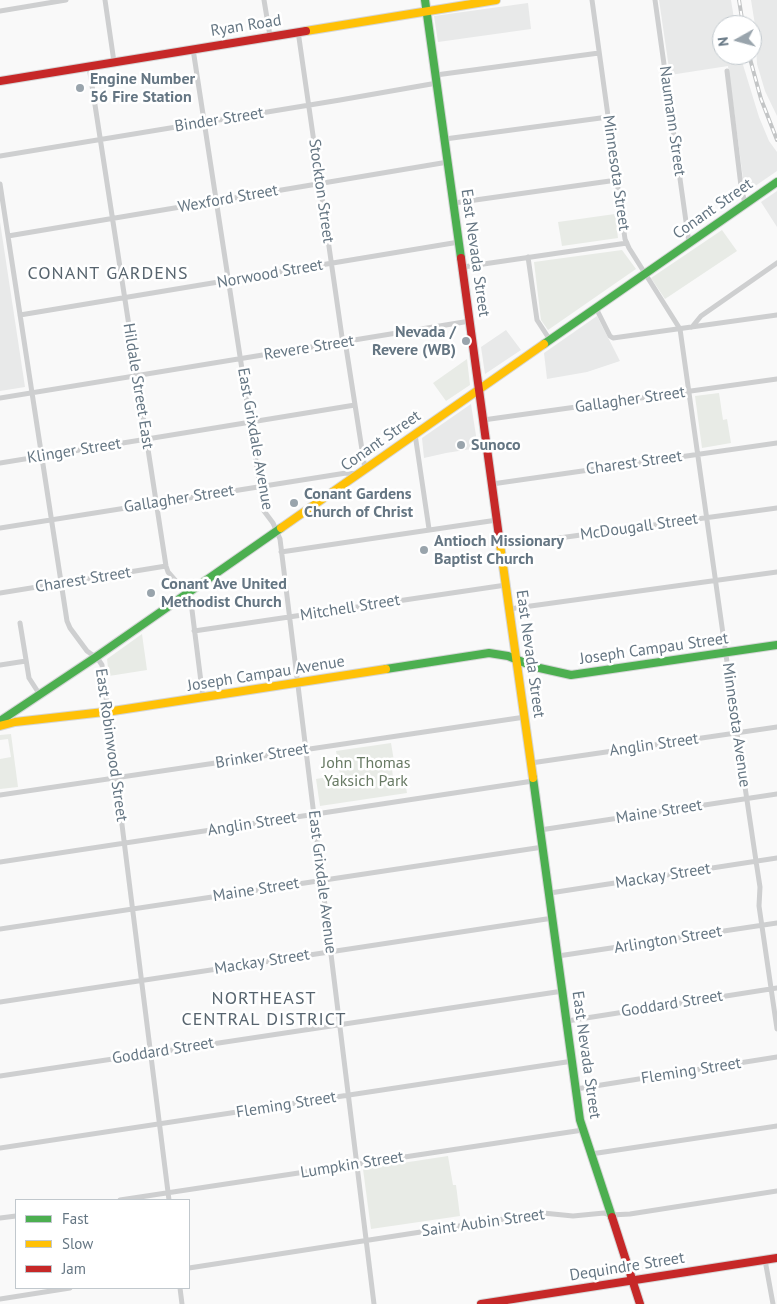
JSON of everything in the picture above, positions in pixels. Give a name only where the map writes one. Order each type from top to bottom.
[{"type":"street","points":[[0,11],[66,0]]},
{"type":"street","points":[[105,0],[114,62]]},
{"type":"street","points":[[264,0],[270,36]]},
{"type":"street","name":"East Nevada Street","points":[[425,0],[471,321],[580,1120],[640,1304]]},
{"type":"street","name":"Ryan Road","points":[[0,81],[496,0]]},
{"type":"street","name":"Minnesota Street","points":[[592,0],[627,244],[680,329],[689,392]]},
{"type":"street","name":"Naumann Street","points":[[655,0],[689,243]]},
{"type":"street","name":"Stockton Street","points":[[298,31],[344,342],[365,469]]},
{"type":"street","name":"East Grixdale Avenue","points":[[193,49],[264,511],[280,539],[374,1304]]},
{"type":"street","name":"Binder Street","points":[[0,156],[309,105],[437,79],[599,53]]},
{"type":"street","name":"Hildale Street East","points":[[89,66],[166,566],[168,572],[187,594],[191,602],[203,698]]},
{"type":"street","points":[[727,70],[745,204]]},
{"type":"street","points":[[445,139],[608,116]]},
{"type":"street","name":"Wexford Street","points":[[8,236],[448,162]]},
{"type":"street","points":[[454,203],[617,180]]},
{"type":"street","name":"Conant Street","points":[[0,721],[187,594],[777,182]]},
{"type":"street","name":"East Robinwood Street","points":[[0,184],[68,625],[87,651],[96,657],[102,665],[169,1199]]},
{"type":"street","name":"Norwood Street","points":[[20,315],[460,242]]},
{"type":"street","points":[[463,266],[627,244]]},
{"type":"street","points":[[528,257],[537,320],[550,340]]},
{"type":"street","points":[[692,327],[701,316],[777,263]]},
{"type":"street","points":[[596,308],[610,336],[613,338],[777,315]]},
{"type":"street","name":"Revere Street","points":[[0,398],[471,321]]},
{"type":"street","name":"Gallagher Street","points":[[483,420],[777,379]]},
{"type":"street","name":"Minnesota Avenue","points":[[689,392],[760,887],[759,906],[774,989],[777,1029]]},
{"type":"street","name":"Klinger Street","points":[[0,463],[355,406]]},
{"type":"street","points":[[416,434],[429,530]]},
{"type":"street","name":"Charest Street","points":[[492,484],[777,443]]},
{"type":"street","name":"Gallagher Street","points":[[0,528],[346,473],[358,474]]},
{"type":"street","name":"McDougall Street","points":[[501,546],[777,508]]},
{"type":"street","points":[[281,552],[497,520]]},
{"type":"street","name":"Charest Street","points":[[0,593],[166,566]]},
{"type":"street","points":[[509,609],[777,572]]},
{"type":"street","name":"Mitchell Street","points":[[194,632],[506,585]]},
{"type":"street","points":[[20,623],[29,678],[40,695]]},
{"type":"street","name":"Joseph Campau Street","points":[[535,667],[574,675],[777,645]]},
{"type":"street","name":"Joseph Campau Avenue","points":[[0,726],[15,722],[108,712],[497,653],[516,658],[535,667]]},
{"type":"street","points":[[0,665],[26,661]]},
{"type":"street","name":"Brinker Street","points":[[0,795],[524,717]]},
{"type":"street","name":"Anglin Street","points":[[531,762],[777,727]]},
{"type":"street","name":"Anglin Street","points":[[0,862],[533,781]]},
{"type":"street","name":"Maine Street","points":[[540,830],[777,794]]},
{"type":"street","name":"Maine Street","points":[[0,929],[542,847]]},
{"type":"street","name":"Mackay Street","points":[[550,893],[777,858]]},
{"type":"street","name":"Mackay Street","points":[[0,1002],[553,918]]},
{"type":"street","name":"Arlington Street","points":[[558,956],[777,923]]},
{"type":"street","name":"Goddard Street","points":[[567,1020],[774,989]]},
{"type":"street","name":"Goddard Street","points":[[0,1076],[563,990]]},
{"type":"street","name":"Fleming Street","points":[[576,1089],[777,1057]]},
{"type":"street","name":"Fleming Street","points":[[0,1148],[572,1061]]},
{"type":"street","points":[[592,1154],[777,1126]]},
{"type":"street","name":"Lumpkin Street","points":[[127,1199],[583,1130]]},
{"type":"street","name":"Saint Aubin Street","points":[[190,1268],[543,1213],[573,1216],[604,1213],[611,1215],[777,1191]]},
{"type":"street","points":[[0,1218],[15,1216]]},
{"type":"street","name":"Dequindre Street","points":[[481,1304],[777,1258]]},
{"type":"street","points":[[765,1260],[773,1304]]},
{"type":"street","points":[[0,1299],[64,1289]]},
{"type":"street","points":[[180,1289],[182,1304]]},
{"type":"shaded area","points":[[659,0],[731,0],[733,15],[712,15],[712,65],[743,65],[759,117],[769,141],[777,152],[777,171],[745,193],[728,66],[670,75]]},
{"type":"shaded area","points":[[751,0],[777,0],[777,116],[765,91],[757,65],[762,65],[762,15],[753,15]]},
{"type":"shaded area","points":[[528,3],[531,29],[438,42],[434,16]]},
{"type":"shaded area","points":[[777,191],[777,227],[761,202]]},
{"type":"shaded area","points":[[0,222],[25,387],[0,391]]},
{"type":"shaded area","points":[[597,316],[620,361],[587,372],[547,379],[544,353]]},
{"type":"shaded area","points":[[506,330],[521,350],[485,374],[481,347]]},
{"type":"shaded area","points":[[471,404],[478,448],[424,458],[422,438]]},
{"type":"green space","points":[[615,214],[618,238],[562,246],[558,222]]},
{"type":"green space","points":[[722,230],[737,251],[665,299],[651,278]]},
{"type":"green space","points":[[622,250],[636,269],[548,330],[541,320],[534,262]]},
{"type":"green space","points":[[467,359],[470,385],[446,401],[433,383]]},
{"type":"green space","points":[[719,393],[723,420],[727,419],[731,443],[702,448],[695,396]]},
{"type":"green space","points":[[142,634],[147,670],[109,676],[107,659]]},
{"type":"green space","points":[[11,734],[18,787],[0,789],[0,759],[11,757],[8,739],[0,740],[0,735]]},
{"type":"green space","name":"John Thomas Yaksich Park","points":[[391,743],[395,767],[392,768],[393,778],[404,776],[407,793],[320,806],[316,779],[340,775],[336,751]]},
{"type":"green space","points":[[448,1156],[453,1185],[456,1185],[460,1216],[371,1229],[363,1169]]},
{"type":"railway","points":[[739,0],[741,15]]},
{"type":"railway","points":[[752,65],[761,99],[777,140]]},
{"type":"traffic: fast","points":[[425,0],[461,258]]},
{"type":"traffic: fast","points":[[544,344],[777,182]]},
{"type":"traffic: fast","points":[[0,721],[96,657],[281,528]]},
{"type":"traffic: fast","points":[[386,669],[489,653],[508,656],[535,667],[571,675],[777,645]]},
{"type":"traffic: fast","points":[[533,778],[580,1120],[612,1217]]},
{"type":"traffic: slow","points":[[306,31],[496,0]]},
{"type":"traffic: slow","points":[[281,528],[544,344]]},
{"type":"traffic: slow","points":[[500,544],[533,778]]},
{"type":"traffic: slow","points":[[0,726],[15,722],[113,711],[386,669]]},
{"type":"traffic: jam","points":[[0,81],[306,31]]},
{"type":"traffic: jam","points":[[461,258],[500,544]]},
{"type":"traffic: jam","points":[[612,1217],[640,1304]]},
{"type":"traffic: jam","points":[[481,1304],[777,1258]]},
{"type":"place","name":"Engine Number 56 Fire Station","points":[[80,88]]},
{"type":"place","name":"Nevada / Revere (WB)","points":[[466,341]]},
{"type":"place","name":"Sunoco","points":[[461,445]]},
{"type":"place","name":"Conant Gardens Church of Christ","points":[[294,503]]},
{"type":"place","name":"Antioch Missionary Baptist Church","points":[[424,550]]},
{"type":"place","name":"Conant Ave United Methodist Church","points":[[151,593]]},
{"type":"district","name":"CONANT GARDENS","points":[[108,274]]},
{"type":"district","name":"NORTHEAST CENTRAL DISTRICT","points":[[264,1009]]}]
